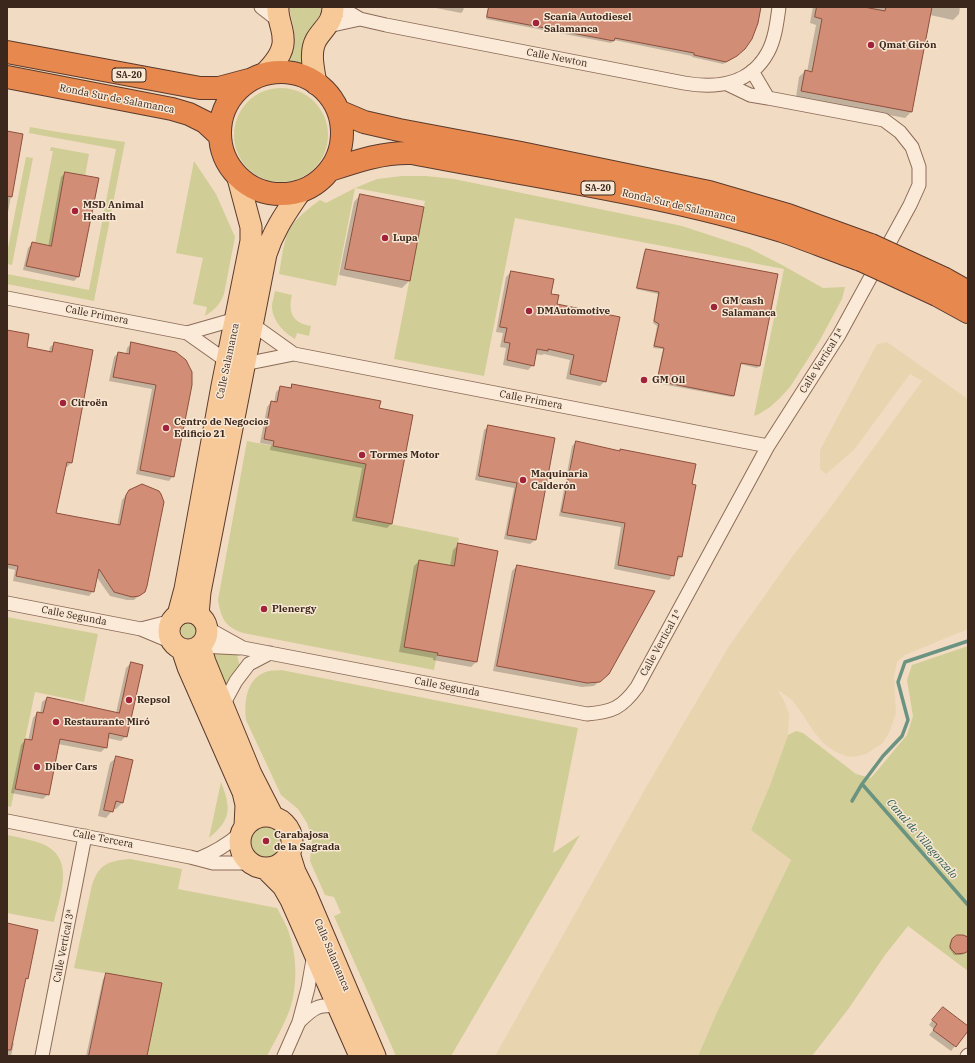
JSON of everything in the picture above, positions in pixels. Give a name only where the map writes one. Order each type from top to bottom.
[{"type":"highway","name":"Ronda Sur de Salamanca","points":[[7,52],[200,88],[219,88],[257,77],[278,72],[291,73],[304,77],[316,84],[329,96],[338,111],[342,131],[340,151],[330,170],[317,183],[300,192],[278,195],[257,190],[238,178],[228,165],[222,151],[219,135],[223,114],[234,94],[257,77]]},
{"type":"highway","name":"Ronda Sur de Salamanca","points":[[7,77],[172,109],[189,114],[205,122],[219,135]]},
{"type":"highway","name":"Ronda Sur de Salamanca","points":[[338,111],[364,122],[399,130],[709,192],[788,215],[940,287],[968,292]]},
{"type":"highway","name":"Ronda Sur de Salamanca","points":[[330,170],[370,157],[398,153],[412,153],[636,194],[708,211],[866,253]]},
{"type":"highway","name":"Ronda Sur de Salamanca","points":[[940,287],[968,312]]},
{"type":"main road","points":[[257,77],[275,62],[283,47],[284,38],[278,14]]},
{"type":"main road","points":[[316,84],[312,61],[316,40],[330,16]]},
{"type":"main road","name":"Calle Salamanca","points":[[192,636],[169,631],[185,589],[244,322],[251,227],[238,178]]},
{"type":"main road","name":"Calle Salamanca","points":[[244,322],[265,260],[271,237],[300,192]]},
{"type":"main road","name":"Calle Salamanca","points":[[236,363],[188,667],[243,792],[246,805],[243,829]]},
{"type":"main road","points":[[175,618],[188,612],[192,636]]},
{"type":"main road","name":"Calle Salamanca","points":[[192,636],[205,662],[251,774],[273,817]]},
{"type":"main road","points":[[267,816],[273,817],[283,822],[289,832],[292,842],[289,854],[276,865],[258,865],[246,859],[240,846],[243,829],[254,818],[267,816]]},
{"type":"main road","name":"Calle Salamanca","points":[[289,854],[295,872],[306,894],[375,1056]]},
{"type":"main road","name":"Calle Salamanca","points":[[258,865],[283,886],[291,900],[360,1056]]},
{"type":"street","points":[[261,7],[278,14]]},
{"type":"street","name":"Calle Newton","points":[[340,7],[360,19]]},
{"type":"street","name":"Calle Newton","points":[[330,16],[360,19],[690,84],[713,85],[727,84],[742,78],[760,65],[768,51],[775,29],[779,7]]},
{"type":"street","points":[[752,71],[768,98]]},
{"type":"street","name":"Calle Vertical 1ª","points":[[622,705],[637,687],[768,446],[839,336],[910,205],[919,184],[919,167],[912,147],[900,132],[884,120],[750,95],[727,84]]},
{"type":"street","name":"Calle Primera","points":[[7,298],[187,333],[236,363],[294,354],[768,446]]},
{"type":"street","name":"Calle Primera","points":[[187,333],[244,322],[294,354]]},
{"type":"street","name":"Calle Segunda","points":[[7,603],[141,629],[192,636],[243,648],[588,714],[614,710],[622,705]]},
{"type":"street","name":"Calle Segunda","points":[[141,629],[175,618]]},
{"type":"street","name":"Calle Segunda","points":[[192,636],[243,648]]},
{"type":"street","points":[[223,705],[236,680],[249,664],[270,653]]},
{"type":"street","name":"Calle Tercera","points":[[7,821],[213,863],[258,865]]},
{"type":"street","points":[[198,859],[216,852],[228,844],[243,829]]},
{"type":"street","name":"Calle Vertical 3ª","points":[[42,1056],[85,836]]},
{"type":"street","points":[[284,1056],[299,1022],[308,988],[314,952]]},
{"type":"street","points":[[299,1022],[310,1012],[324,1005],[338,1006]]},
{"type":"shaded area","points":[[289,7],[322,7],[319,17],[308,32],[305,39],[301,63],[289,60],[294,44],[294,31]]},
{"type":"shaded area","points":[[281,88],[299,92],[314,102],[324,117],[328,135],[324,153],[314,168],[299,178],[281,182],[263,178],[248,168],[238,153],[234,135],[238,117],[248,102],[263,92]]},
{"type":"shaded area","points":[[30,127],[125,142],[94,301],[7,284],[7,274],[89,290],[116,149],[29,133]]},
{"type":"shaded area","points":[[51,147],[89,154],[85,176],[65,172],[51,246],[35,243],[53,151],[50,151]]},
{"type":"shaded area","points":[[26,157],[33,158],[12,265],[7,264],[7,253]]},
{"type":"shaded area","points":[[194,161],[216,194],[235,237],[224,294],[216,307],[205,316],[207,307],[193,304],[203,258],[176,253]]},
{"type":"shaded area","points":[[402,176],[426,176],[454,179],[682,226],[749,248],[823,288],[845,287],[842,299],[820,340],[790,387],[770,407],[754,416],[784,269],[515,218],[484,376],[394,359],[425,201],[355,188],[377,179]]},
{"type":"shaded area","points":[[355,188],[336,286],[279,274],[283,249],[289,230],[295,221],[305,211],[320,200],[326,203]]},
{"type":"shaded area","points":[[275,291],[292,295],[291,311],[293,316],[299,322],[311,326],[309,336],[297,333],[295,339],[282,329],[273,315],[272,310]]},
{"type":"shaded area","points":[[887,342],[968,399],[968,629],[905,655],[897,662],[894,677],[896,713],[890,731],[883,743],[866,754],[854,757],[845,756],[834,751],[823,743],[792,700],[778,690],[789,714],[788,735],[770,785],[751,830],[791,860],[717,1012],[698,1056],[495,1056],[645,789],[729,646],[792,557],[830,508],[922,381],[910,374],[854,450],[826,474],[820,469],[820,450],[877,344]]},
{"type":"shaded area","points":[[247,441],[366,464],[356,517],[459,538],[434,670],[243,633],[228,625],[222,617],[218,600]]},
{"type":"shaded area","points":[[7,617],[98,634],[84,702],[35,692],[11,807],[7,806]]},
{"type":"shaded area","points":[[186,623],[192,623],[197,628],[195,637],[192,639],[186,639],[181,634],[181,628]]},
{"type":"shaded area","points":[[968,646],[968,971],[908,926],[885,955],[849,1008],[812,1056],[698,1056],[717,1012],[791,860],[751,830],[770,785],[788,735],[796,731],[803,733],[856,774],[871,778],[907,735],[913,716],[907,680],[912,665]]},
{"type":"shaded area","points":[[221,652],[237,655],[240,667],[226,688],[213,655]]},
{"type":"shaded area","points":[[281,670],[578,728],[553,853],[580,835],[451,1056],[396,1056],[334,916],[341,913],[334,897],[325,895],[310,861],[312,838],[307,823],[298,809],[281,795],[246,720],[246,698],[251,684],[261,674]]},
{"type":"shaded area","points":[[221,782],[228,806],[226,819],[217,831],[209,838]]},
{"type":"shaded area","points":[[266,827],[272,828],[280,836],[280,848],[272,856],[266,857],[260,856],[252,848],[251,842],[252,836],[260,828]]},
{"type":"shaded area","points":[[7,835],[37,842],[50,848],[58,855],[62,865],[63,876],[60,899],[54,922],[7,913]]},
{"type":"shaded area","points":[[130,859],[182,869],[178,889],[277,908],[287,927],[291,939],[295,959],[295,979],[293,999],[290,1009],[267,1056],[147,1056],[162,983],[74,968],[92,885],[98,872],[105,865],[116,861]]},
{"type":"building","points":[[489,7],[761,7],[758,23],[752,39],[745,49],[737,56],[726,62],[694,55],[694,53],[615,38],[614,41],[487,17]]},
{"type":"building","name":"Qmat Girón","points":[[817,7],[864,7],[885,11],[886,7],[932,7],[912,112],[801,91],[805,70],[812,72],[822,19],[815,17]]},
{"type":"building","points":[[7,131],[23,134],[12,197],[7,196]]},
{"type":"building","name":"MSD Animal Health","points":[[65,172],[99,178],[79,277],[26,266],[32,242],[51,246]]},
{"type":"building","name":"Lupa","points":[[360,194],[424,207],[410,281],[345,269]]},
{"type":"building","name":"GM cash Salamanca","points":[[646,249],[778,274],[760,366],[741,363],[734,396],[657,381],[664,348],[654,346],[659,324],[654,321],[659,292],[637,288]]},
{"type":"building","points":[[511,271],[554,279],[551,294],[559,295],[557,304],[620,317],[606,382],[570,374],[574,355],[548,349],[548,351],[537,349],[534,366],[507,360],[510,343],[504,342],[507,328],[500,327]]},
{"type":"building","points":[[7,330],[29,334],[27,347],[52,352],[54,342],[93,350],[72,463],[67,462],[56,513],[120,525],[126,495],[129,490],[142,484],[159,491],[164,502],[147,586],[145,592],[139,596],[132,597],[114,592],[99,569],[94,592],[16,576],[18,566],[7,564]]},
{"type":"building","name":"Centro de Negocios Edificio 21","points":[[131,342],[176,352],[186,360],[192,372],[192,385],[174,477],[140,470],[156,385],[113,377],[118,352],[129,354]]},
{"type":"building","name":"Tormes Motor","points":[[292,384],[381,401],[379,408],[413,415],[392,524],[356,517],[366,464],[273,446],[274,441],[264,439],[271,401],[277,402],[280,386],[291,388]]},
{"type":"building","name":"Maquinaria Calderón","points":[[488,425],[555,438],[536,540],[507,535],[517,483],[479,476]]},
{"type":"building","points":[[576,441],[620,451],[620,449],[696,464],[692,484],[696,485],[682,557],[678,556],[674,576],[618,565],[625,523],[562,512]]},
{"type":"building","points":[[458,543],[498,551],[477,662],[404,647],[419,560],[454,566]]},
{"type":"building","points":[[517,565],[655,591],[609,674],[600,682],[587,683],[497,666]]},
{"type":"building","points":[[131,662],[143,665],[127,737],[109,733],[107,748],[60,739],[49,795],[15,789],[25,739],[32,740],[37,712],[43,713],[47,697],[119,713]]},
{"type":"building","points":[[116,756],[133,760],[123,803],[116,801],[113,812],[104,810]]},
{"type":"building","points":[[7,923],[38,930],[11,1050],[7,1050]]},
{"type":"building","points":[[957,935],[968,937],[968,951],[965,953],[956,954],[951,949],[950,946],[952,939]]},
{"type":"building","points":[[106,973],[162,983],[147,1056],[89,1056]]},
{"type":"building","points":[[943,1007],[968,1026],[968,1031],[956,1047],[933,1030],[937,1024],[932,1020]]},
{"type":"waterway","points":[[852,801],[862,784],[883,756],[902,736],[908,720],[898,682],[905,662],[968,641]]},
{"type":"waterway","name":"Canal de Villagonzalo","points":[[862,784],[968,905]]},
{"type":"place","name":"Scania Autodiesel Salamanca","points":[[536,23]]},
{"type":"place","name":"Qmat Girón","points":[[871,45]]},
{"type":"place","name":"MSD Animal Health","points":[[75,211]]},
{"type":"place","name":"Lupa","points":[[385,238]]},
{"type":"place","name":"GM cash Salamanca","points":[[714,307]]},
{"type":"place","name":"DMAutomotive","points":[[529,311]]},
{"type":"place","name":"GM Oil","points":[[644,380]]},
{"type":"place","name":"Citroën","points":[[63,403]]},
{"type":"place","name":"Centro de Negocios Edificio 21","points":[[166,428]]},
{"type":"place","name":"Tormes Motor","points":[[362,455]]},
{"type":"place","name":"Maquinaria Calderón","points":[[523,480]]},
{"type":"place","name":"Plenergy","points":[[264,609]]},
{"type":"place","name":"Repsol","points":[[129,700]]},
{"type":"place","name":"Restaurante Miró","points":[[56,722]]},
{"type":"place","name":"Diber Cars","points":[[37,767]]},
{"type":"place","name":"Carabajosa de la Sagrada","points":[[266,841]]}]
